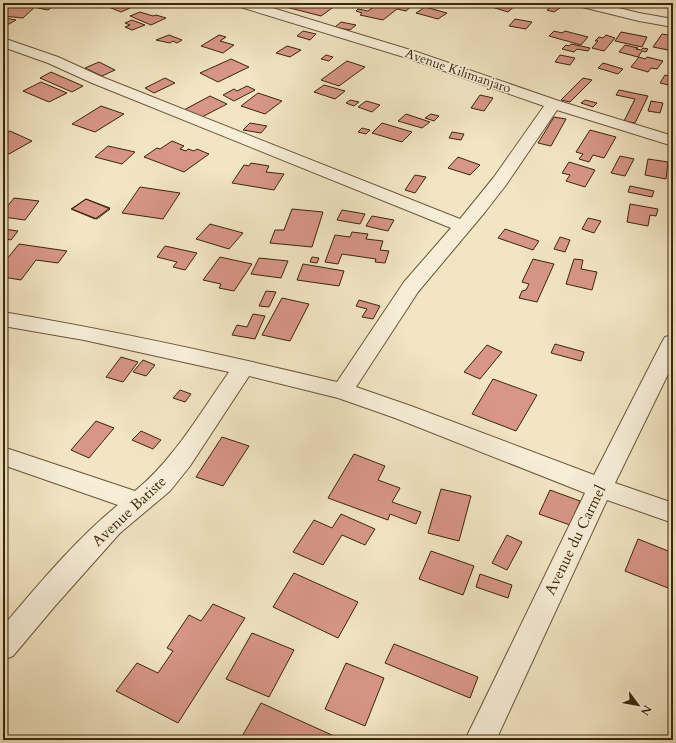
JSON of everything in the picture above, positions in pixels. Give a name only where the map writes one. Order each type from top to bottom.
[{"type":"street","name":"Avenue Kilimanjaro","points":[[242,3],[412,55],[553,104],[673,141]]},
{"type":"street","points":[[583,3],[673,23]]},
{"type":"street","points":[[3,42],[53,60],[97,80],[462,226]]},
{"type":"street","points":[[342,391],[411,287],[500,182],[553,104]]},
{"type":"street","points":[[3,319],[84,333],[244,367],[342,391],[410,415],[600,488],[673,513]]},
{"type":"street","name":"Avenue du Carmel","points":[[480,740],[600,488],[673,342]]},
{"type":"street","name":"Avenue Batiste","points":[[3,647],[45,597],[106,531],[138,502],[161,484],[182,459],[244,367]]},
{"type":"street","points":[[3,456],[138,502]]},
{"type":"building","points":[[3,3],[39,3],[23,18],[3,16]]},
{"type":"building","points":[[45,3],[57,3],[48,10],[38,8]]},
{"type":"building","points":[[99,3],[125,3],[130,5],[126,6],[130,8],[121,12]]},
{"type":"building","points":[[292,3],[339,3],[321,16],[286,7]]},
{"type":"building","points":[[363,3],[414,4],[406,11],[397,9],[383,20],[360,15],[362,13],[356,11],[358,9],[368,11],[375,6]]},
{"type":"building","points":[[497,3],[518,3],[508,12],[492,7]]},
{"type":"building","points":[[556,3],[563,6],[554,12],[547,10]]},
{"type":"building","points":[[649,3],[673,3],[673,8]]},
{"type":"building","points":[[425,7],[447,13],[438,19],[416,13]]},
{"type":"building","points":[[140,12],[166,18],[151,25],[130,16]]},
{"type":"building","points":[[3,19],[16,20],[9,24],[3,23]]},
{"type":"building","points":[[515,19],[532,22],[526,29],[509,26]]},
{"type":"building","points":[[132,20],[145,25],[132,30],[125,27],[130,25],[125,23]]},
{"type":"building","points":[[341,22],[356,25],[350,30],[335,27]]},
{"type":"building","points":[[303,31],[316,34],[310,40],[297,36]]},
{"type":"building","points":[[554,31],[562,33],[565,31],[588,37],[581,45],[549,36]]},
{"type":"building","points":[[621,32],[647,37],[642,47],[615,41]]},
{"type":"building","points":[[662,34],[673,36],[673,51],[653,47]]},
{"type":"building","points":[[169,35],[182,40],[177,43],[173,41],[170,43],[156,40]]},
{"type":"building","points":[[219,35],[226,37],[220,41],[234,45],[223,53],[201,46]]},
{"type":"building","points":[[606,35],[615,38],[604,51],[592,48],[598,41],[595,41],[599,37],[603,38]]},
{"type":"building","points":[[571,44],[590,48],[588,51],[577,49],[574,52],[562,49],[566,45],[569,46]]},
{"type":"building","points":[[625,45],[641,50],[643,48],[648,49],[646,52],[642,51],[638,57],[619,52]]},
{"type":"building","points":[[287,46],[301,50],[290,57],[276,53]]},
{"type":"building","points":[[326,55],[333,57],[329,61],[321,59]]},
{"type":"building","points":[[560,55],[575,58],[570,65],[555,62]]},
{"type":"building","points":[[639,57],[645,59],[647,57],[663,61],[657,69],[651,68],[648,72],[631,67]]},
{"type":"building","points":[[231,59],[249,67],[218,82],[200,73]]},
{"type":"building","points":[[347,61],[365,67],[339,86],[321,80]]},
{"type":"building","points":[[99,62],[115,70],[102,76],[85,68]]},
{"type":"building","points":[[603,63],[623,69],[618,74],[598,68]]},
{"type":"building","points":[[51,72],[83,86],[72,92],[40,78]]},
{"type":"building","points":[[665,75],[673,77],[673,86],[660,83]]},
{"type":"building","points":[[165,78],[175,83],[154,93],[145,88]]},
{"type":"building","points":[[583,78],[592,80],[570,102],[561,100]]},
{"type":"building","points":[[41,82],[67,93],[49,102],[23,91]]},
{"type":"building","points":[[324,85],[345,91],[335,99],[314,92]]},
{"type":"building","points":[[247,86],[255,90],[234,101],[223,95],[234,89],[237,91]]},
{"type":"building","points":[[619,90],[648,96],[635,123],[624,121],[635,99],[616,95]]},
{"type":"building","points":[[258,93],[282,101],[265,114],[241,106]]},
{"type":"building","points":[[480,95],[493,98],[484,111],[471,108]]},
{"type":"building","points":[[210,96],[227,104],[198,119],[182,111]]},
{"type":"building","points":[[350,100],[359,102],[354,106],[346,103]]},
{"type":"building","points":[[585,100],[597,103],[593,107],[581,103]]},
{"type":"building","points":[[366,101],[380,105],[372,112],[358,107]]},
{"type":"building","points":[[651,101],[663,103],[660,113],[648,111]]},
{"type":"building","points":[[101,106],[124,114],[95,132],[72,124]]},
{"type":"building","points":[[406,114],[430,122],[422,128],[398,121]]},
{"type":"building","points":[[431,114],[439,116],[434,121],[425,118]]},
{"type":"building","points":[[554,117],[566,119],[551,146],[538,143]]},
{"type":"building","points":[[250,123],[267,126],[261,133],[243,130]]},
{"type":"building","points":[[382,123],[412,132],[402,142],[372,133]]},
{"type":"building","points":[[362,128],[370,130],[366,134],[358,132]]},
{"type":"building","points":[[590,130],[616,137],[604,158],[593,155],[589,162],[579,159],[583,154],[576,152]]},
{"type":"building","points":[[10,131],[32,141],[9,154],[3,151],[3,135]]},
{"type":"building","points":[[452,132],[464,134],[461,140],[449,138]]},
{"type":"building","points":[[172,141],[184,146],[180,149],[194,151],[197,149],[209,154],[184,172],[144,157],[157,148],[160,149]]},
{"type":"building","points":[[108,146],[135,152],[122,164],[95,157]]},
{"type":"building","points":[[620,156],[634,159],[625,176],[611,173]]},
{"type":"building","points":[[458,157],[480,165],[470,175],[448,168]]},
{"type":"building","points":[[648,159],[668,162],[666,179],[645,175]]},
{"type":"building","points":[[569,162],[595,170],[585,187],[566,181],[570,175],[562,173]]},
{"type":"building","points":[[251,163],[269,166],[266,172],[284,174],[274,190],[232,183],[244,165],[249,166]]},
{"type":"building","points":[[415,175],[426,177],[415,193],[405,190]]},
{"type":"building","points":[[630,186],[654,191],[652,197],[628,192]]},
{"type":"building","points":[[140,187],[180,193],[163,219],[122,213]]},
{"type":"building","points":[[14,198],[39,201],[25,220],[3,217],[3,212]]},
{"type":"building","points":[[86,199],[110,208],[95,219],[71,209]]},
{"type":"building","points":[[86,199],[110,209],[97,219],[72,209]]},
{"type":"building","points":[[630,204],[658,209],[656,216],[650,215],[648,226],[627,222]]},
{"type":"building","points":[[292,209],[323,212],[312,247],[270,243],[275,230],[284,230]]},
{"type":"building","points":[[342,210],[365,214],[360,224],[337,220]]},
{"type":"building","points":[[372,216],[394,220],[388,231],[366,226]]},
{"type":"building","points":[[588,218],[601,221],[594,233],[582,229]]},
{"type":"building","points":[[210,224],[243,233],[229,249],[196,239]]},
{"type":"building","points":[[3,229],[18,231],[11,240],[3,238]]},
{"type":"building","points":[[505,229],[539,241],[533,250],[498,238]]},
{"type":"building","points":[[352,232],[368,234],[366,239],[383,241],[380,250],[389,251],[385,263],[375,262],[376,259],[342,254],[338,264],[325,262],[335,235],[350,237]]},
{"type":"building","points":[[560,237],[570,240],[565,252],[554,249]]},
{"type":"building","points":[[19,244],[67,251],[58,263],[36,260],[21,280],[3,277],[3,264]]},
{"type":"building","points":[[165,246],[197,253],[185,270],[173,267],[177,262],[157,257]]},
{"type":"building","points":[[220,257],[252,264],[234,291],[219,288],[221,284],[203,280]]},
{"type":"building","points":[[312,257],[319,258],[317,263],[310,262]]},
{"type":"building","points":[[259,258],[288,261],[281,278],[251,274]]},
{"type":"building","points":[[533,259],[554,264],[537,302],[519,298],[522,291],[526,290],[529,284],[522,282]]},
{"type":"building","points":[[574,259],[583,260],[581,269],[597,272],[592,290],[566,284]]},
{"type":"building","points":[[303,264],[344,271],[339,286],[297,280]]},
{"type":"building","points":[[266,291],[276,292],[269,307],[259,306]]},
{"type":"building","points":[[282,298],[309,304],[290,341],[262,335]]},
{"type":"building","points":[[359,300],[380,306],[373,319],[362,317],[367,309],[356,306]]},
{"type":"building","points":[[253,314],[265,316],[255,339],[232,335],[237,325],[247,327]]},
{"type":"building","points":[[555,344],[584,352],[581,361],[551,353]]},
{"type":"building","points":[[487,345],[502,352],[480,379],[464,372]]},
{"type":"building","points":[[121,357],[138,362],[123,382],[106,377]]},
{"type":"building","points":[[143,360],[155,365],[146,376],[133,372]]},
{"type":"building","points":[[493,379],[537,395],[516,431],[472,414]]},
{"type":"building","points":[[180,390],[191,394],[185,402],[173,398]]},
{"type":"building","points":[[96,421],[114,428],[89,458],[71,450]]},
{"type":"building","points":[[141,431],[161,440],[153,449],[132,440]]},
{"type":"building","points":[[222,437],[249,446],[223,486],[196,477]]},
{"type":"building","points":[[354,454],[385,466],[378,480],[400,488],[392,502],[421,512],[416,524],[390,514],[388,520],[328,498]]},
{"type":"building","points":[[441,489],[471,496],[459,541],[428,533]]},
{"type":"building","points":[[550,490],[580,501],[570,525],[539,514]]},
{"type":"building","points":[[341,514],[375,529],[365,545],[342,535],[323,565],[293,552],[314,520],[332,528]]},
{"type":"building","points":[[507,535],[522,542],[507,570],[492,563]]},
{"type":"building","points":[[638,539],[673,553],[673,590],[625,571]]},
{"type":"building","points":[[431,551],[474,566],[463,595],[419,579]]},
{"type":"building","points":[[294,573],[358,602],[338,638],[273,607]]},
{"type":"building","points":[[480,574],[512,585],[508,598],[476,587]]},
{"type":"building","points":[[213,604],[245,618],[178,723],[116,691],[137,663],[158,673],[173,651],[167,648],[189,615],[201,621]]},
{"type":"building","points":[[252,633],[294,650],[269,697],[226,679]]},
{"type":"building","points":[[394,644],[478,677],[470,698],[385,663]]},
{"type":"building","points":[[346,663],[384,678],[365,726],[325,709]]},
{"type":"building","points":[[261,703],[343,740],[240,740]]}]
